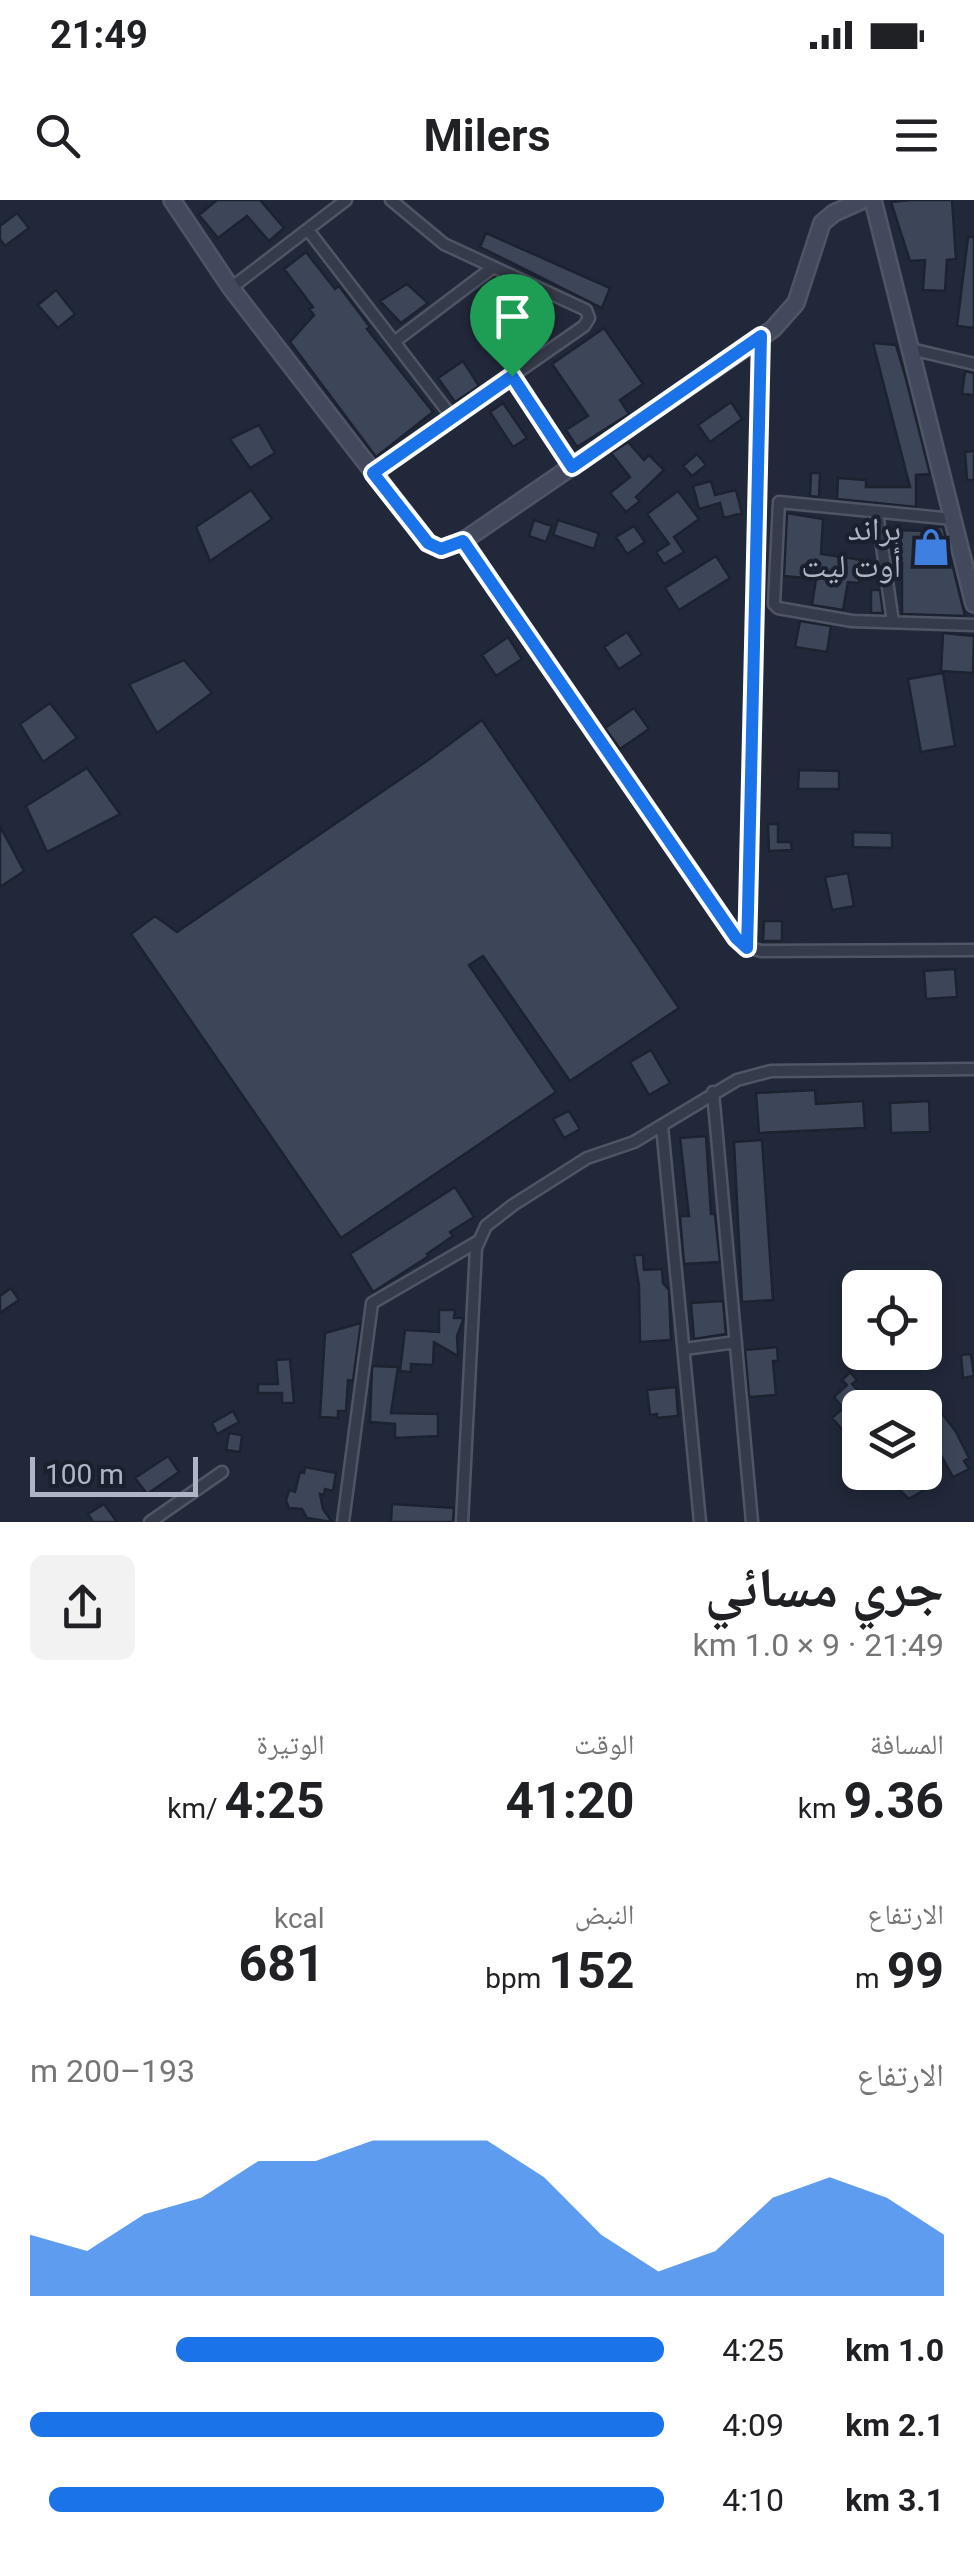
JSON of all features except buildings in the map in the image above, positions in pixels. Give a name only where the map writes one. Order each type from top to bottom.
[{"type":"main road","points":[[180,203],[231,288],[428,543],[441,549],[463,541],[786,317],[796,303],[822,223],[862,200]]},
{"type":"main road","points":[[873,200],[974,604]]},
{"type":"street","points":[[231,288],[346,200]]},
{"type":"street","points":[[373,473],[584,326],[588,318],[586,310],[433,238],[391,200]]},
{"type":"street","points":[[308,230],[452,418]]},
{"type":"street","points":[[394,342],[492,268]]},
{"type":"street","points":[[747,948],[761,336]]},
{"type":"street","points":[[911,349],[974,364]]},
{"type":"street","points":[[512,376],[572,467]]},
{"type":"street","points":[[953,519],[777,503],[774,604],[778,608],[852,620],[974,625]]},
{"type":"street","points":[[876,512],[892,622]]},
{"type":"street","points":[[463,541],[736,938],[747,948],[778,952],[974,950]]},
{"type":"street","points":[[462,1522],[478,1242],[486,1226],[572,1168],[597,1154],[620,1149],[713,1092],[755,1074],[974,1069]]},
{"type":"street","points":[[713,1092],[752,1522]]},
{"type":"street","points":[[662,1126],[700,1522]]},
{"type":"street","points":[[343,1522],[372,1303],[478,1242]]},
{"type":"street","points":[[684,1349],[736,1342]]},
{"type":"street","points":[[150,1522],[222,1472]]},
{"type":"place","name":"براند أوت ليت","points":[[931,547]]},
{"type":"route","points":[[761,336],[747,948],[736,938],[463,541],[441,549],[428,543],[373,473],[512,376],[572,467],[761,336]]}]
